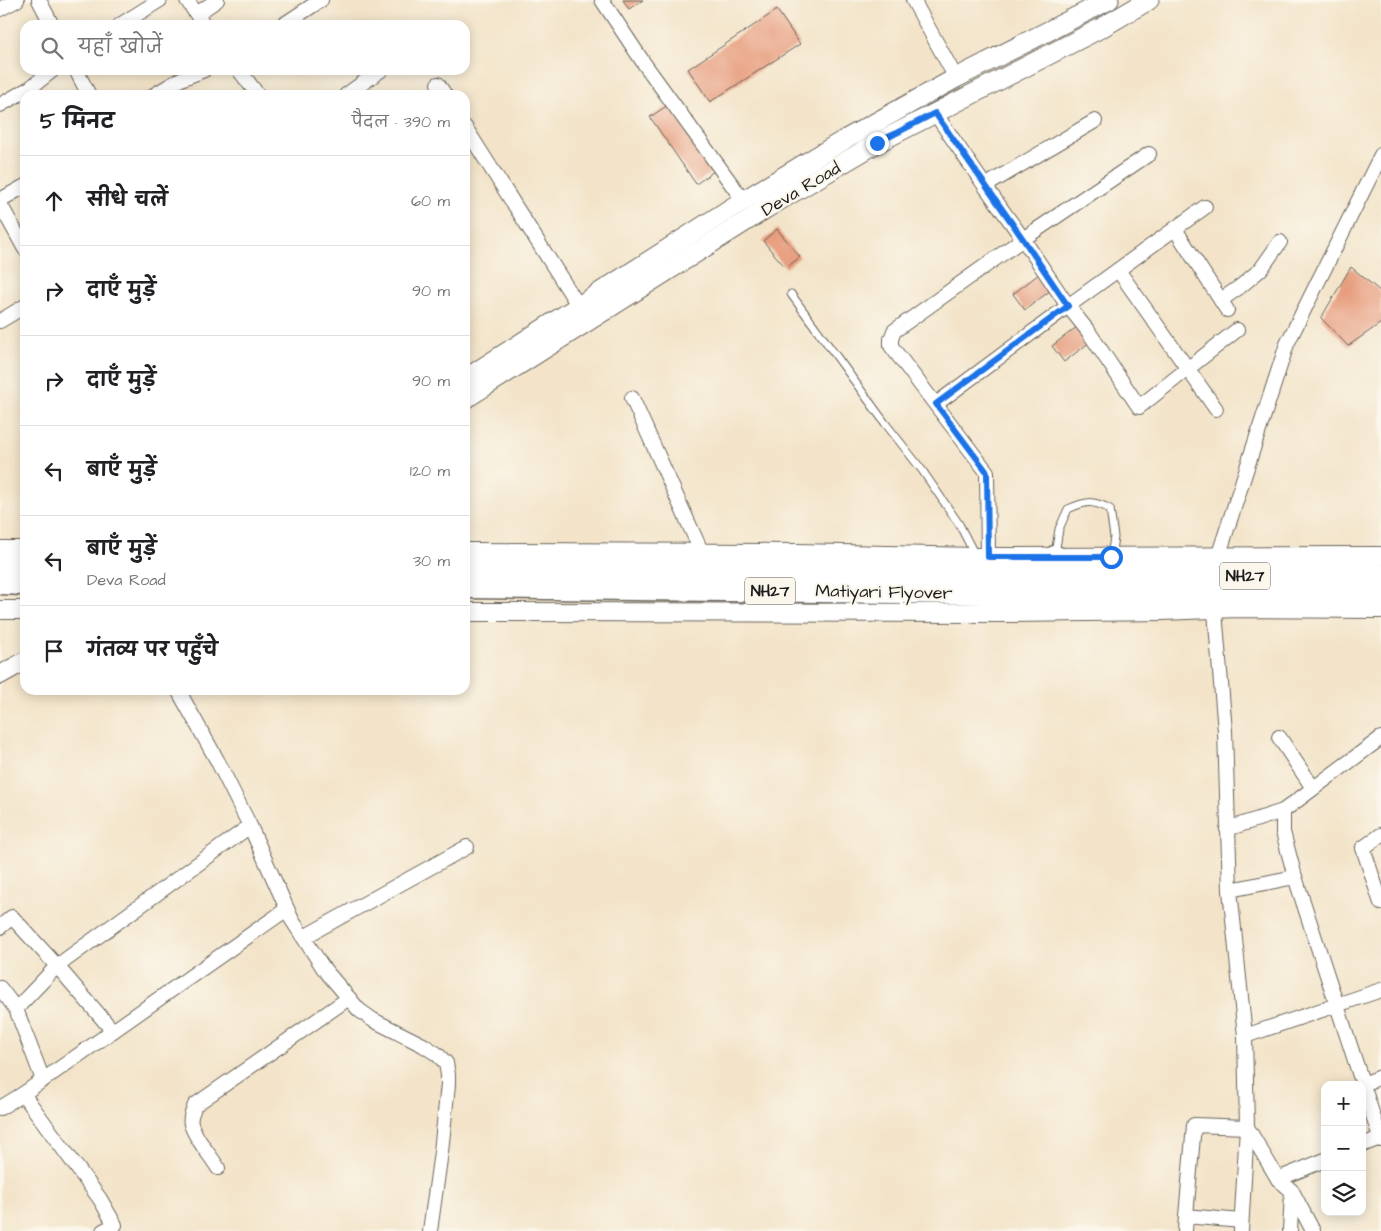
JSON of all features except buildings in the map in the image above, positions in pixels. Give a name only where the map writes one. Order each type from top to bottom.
[{"type":"highway","points":[[1055,557],[1110,567]]},
{"type":"highway","points":[[0,566],[20,566]]},
{"type":"highway","name":"NH27","points":[[1110,567],[1381,575]]},
{"type":"highway","name":"Matiyari Flyover","points":[[470,587],[1073,585],[1110,567]]},
{"type":"highway","name":"Matiyari Flyover","points":[[470,569],[1073,585],[1222,603]]},
{"type":"highway","points":[[0,583],[20,584]]},
{"type":"highway","name":"NH27","points":[[1222,603],[1263,591],[1381,591]]},
{"type":"main road","name":"Deva Road","points":[[470,376],[743,200],[844,140],[956,78],[1109,0]]},
{"type":"main road","name":"Deva Road","points":[[470,396],[770,206],[877,143],[1101,28],[1149,0]]},
{"type":"street","points":[[0,9],[17,0]]},
{"type":"street","points":[[39,0],[49,20]]},
{"type":"street","points":[[128,20],[160,0]]},
{"type":"street","points":[[188,0],[200,19],[217,0]]},
{"type":"street","points":[[290,20],[321,0]]},
{"type":"street","points":[[602,0],[643,62],[743,200]]},
{"type":"street","points":[[913,0],[956,78]]},
{"type":"street","points":[[33,90],[48,75]]},
{"type":"street","points":[[79,75],[87,90]]},
{"type":"street","points":[[162,90],[191,75]]},
{"type":"street","points":[[243,75],[254,90]]},
{"type":"street","points":[[353,90],[374,75]]},
{"type":"street","points":[[0,105],[20,96]]},
{"type":"street","points":[[935,113],[1139,407],[1237,330]]},
{"type":"street","points":[[985,186],[1095,121]]},
{"type":"street","points":[[470,135],[578,305]]},
{"type":"street","points":[[982,557],[987,472],[891,346],[891,339],[894,332],[1023,239],[1149,154]]},
{"type":"street","points":[[1218,557],[1287,344],[1381,155]]},
{"type":"street","points":[[20,189],[0,202],[20,239]]},
{"type":"street","points":[[936,404],[1205,207]]},
{"type":"street","points":[[1175,229],[1224,305],[1241,286],[1261,269],[1280,242]]},
{"type":"street","points":[[1118,270],[1216,410]]},
{"type":"street","points":[[0,321],[20,309]]},
{"type":"street","points":[[632,398],[702,553]]},
{"type":"street","points":[[0,550],[20,550]]},
{"type":"street","points":[[470,552],[1055,557]]},
{"type":"street","points":[[1110,567],[1218,557],[1381,556]]},
{"type":"street","points":[[470,612],[1012,613],[1222,603],[1381,609]]},
{"type":"street","points":[[1186,1216],[1241,1226],[1247,1127],[1245,1036],[1230,890],[1222,603]]},
{"type":"street","points":[[0,610],[20,610]]},
{"type":"street","points":[[0,675],[20,664]]},
{"type":"street","points":[[181,695],[209,744],[250,826],[292,920],[324,969],[359,1010],[372,1020],[423,1045],[437,1054],[446,1063],[448,1084],[430,1231]]},
{"type":"street","points":[[1279,737],[1313,788]]},
{"type":"street","points":[[1227,829],[1283,811],[1381,738]]},
{"type":"street","points":[[1283,811],[1283,832],[1295,877],[1362,1081]]},
{"type":"street","points":[[16,1009],[57,966],[250,826]]},
{"type":"street","points":[[1381,835],[1363,848],[1381,903]]},
{"type":"street","points":[[304,937],[467,847]]},
{"type":"street","points":[[1230,890],[1295,877]]},
{"type":"street","points":[[0,1108],[23,1094],[287,909]]},
{"type":"street","points":[[0,927],[12,917],[113,1031]]},
{"type":"street","points":[[0,988],[16,1009],[43,1080]]},
{"type":"street","points":[[1245,1036],[1381,990]]},
{"type":"street","points":[[218,1168],[191,1124],[191,1114],[195,1105],[349,998]]},
{"type":"street","points":[[1366,1083],[1381,1077]]},
{"type":"street","points":[[1366,1093],[1381,1139],[1366,1144]]},
{"type":"street","points":[[23,1094],[100,1199],[115,1225],[103,1231]]},
{"type":"street","points":[[1185,1231],[1194,1124],[1247,1127]]},
{"type":"street","points":[[1247,1127],[1278,1179],[1292,1191],[1312,1231]]},
{"type":"street","points":[[1278,1179],[1321,1162]]},
{"type":"street","points":[[1290,1231],[1292,1191]]},
{"type":"lane","points":[[791,294],[922,470],[982,557]]},
{"type":"lane","points":[[1055,557],[1055,543],[1068,509],[1086,501],[1101,504],[1110,509],[1114,537],[1110,567]]},
{"type":"route","points":[[877,143],[935,113],[1068,306],[936,404],[987,472],[988,557],[1111,557]]}]
